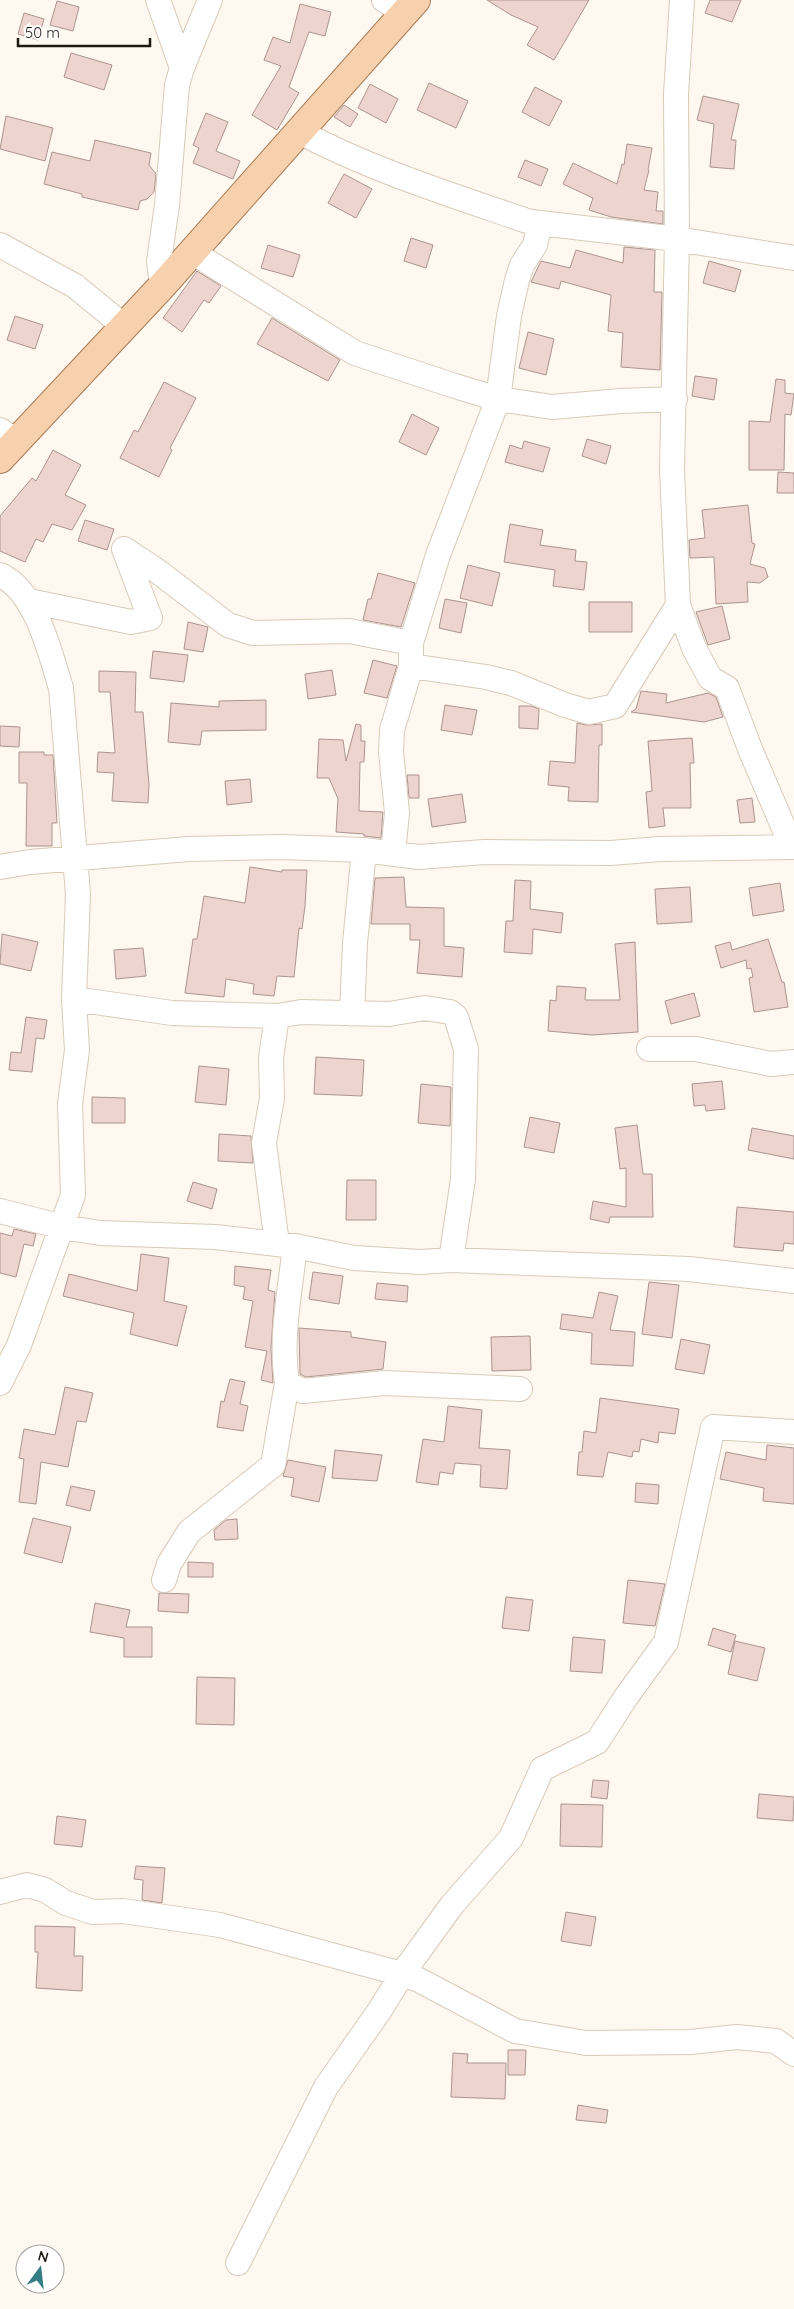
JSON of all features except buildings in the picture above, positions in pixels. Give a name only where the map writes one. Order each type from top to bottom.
[{"type":"main road","points":[[6,443],[125,326],[162,286],[298,131],[402,4]]},
{"type":"street","points":[[158,0],[182,68]]},
{"type":"street","points":[[162,286],[159,261],[167,206],[173,120],[182,68],[210,0]]},
{"type":"street","points":[[0,867],[75,858],[189,849],[282,847],[364,850],[419,857],[484,852],[611,853],[659,849],[793,847],[750,748],[727,688],[710,678],[694,648],[678,605],[672,470],[678,239],[676,94],[682,0]]},
{"type":"street","points":[[298,131],[339,153],[394,175],[540,223],[678,239],[794,258]]},
{"type":"street","points":[[393,854],[397,813],[391,752],[392,730],[438,555],[498,399],[509,316],[517,280],[522,264],[535,245],[540,223]]},
{"type":"street","points":[[0,245],[75,286],[125,326]]},
{"type":"street","points":[[192,252],[354,353],[498,399],[552,407],[621,401],[675,399]]},
{"type":"street","points":[[30,601],[132,622],[150,618],[124,549],[156,570],[228,626],[253,633],[349,631],[411,654],[511,683],[565,705],[589,712],[615,706],[678,605]]},
{"type":"street","points":[[0,575],[6,578],[30,601],[61,688],[78,894],[74,999],[77,1050],[70,1104],[73,1195],[25,1326],[0,1383]]},
{"type":"street","points":[[352,1014],[355,943],[364,850]]},
{"type":"street","points":[[74,999],[172,1013],[277,1016],[301,1012],[389,1014],[425,1008],[450,1012],[456,1017],[466,1049],[463,1179],[451,1260]]},
{"type":"street","points":[[164,1580],[169,1564],[189,1532],[273,1465],[288,1383],[284,1365],[286,1245],[264,1143],[272,1098],[271,1058],[277,1016]]},
{"type":"street","points":[[649,1049],[696,1049],[771,1064],[794,1062]]},
{"type":"street","points":[[73,1195],[100,1233]]},
{"type":"street","points":[[0,1211],[62,1228],[100,1233],[216,1237],[286,1245],[354,1258],[420,1262],[451,1260],[689,1269],[794,1281]]},
{"type":"street","points":[[0,1335],[25,1326]]},
{"type":"street","points":[[288,1383],[304,1391],[385,1383],[520,1389]]},
{"type":"street","points":[[238,2263],[326,2087],[380,2010],[402,1974],[452,1905],[511,1838],[542,1769],[597,1742],[626,1697],[666,1642],[713,1427],[794,1432]]},
{"type":"street","points":[[0,1892],[27,1885],[45,1890],[66,1904],[93,1912],[123,1910],[220,1925],[402,1974],[420,1980],[515,2031],[586,2043],[691,2042],[738,2037],[776,2041],[794,2054]]}]
